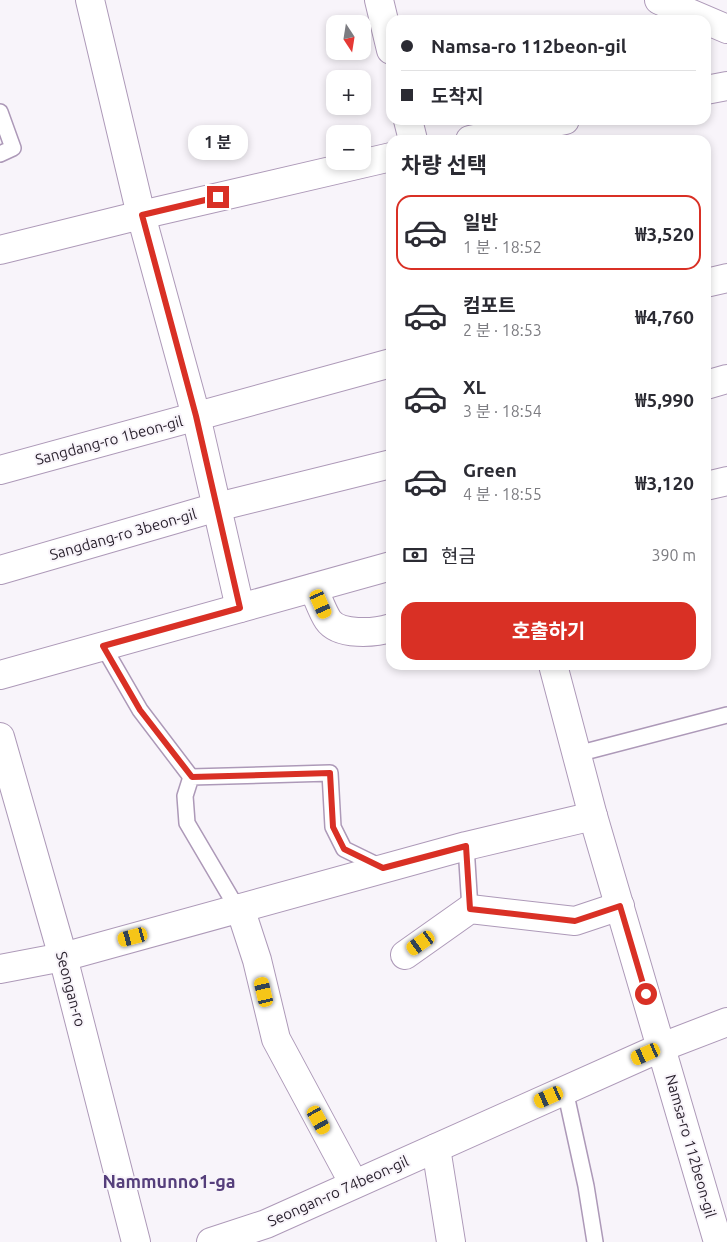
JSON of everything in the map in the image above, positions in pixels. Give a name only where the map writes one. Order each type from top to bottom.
[{"type":"street","points":[[90,0],[142,215],[196,416],[240,608]]},
{"type":"street","points":[[379,0],[386,29]]},
{"type":"street","points":[[659,0],[694,15]]},
{"type":"street","points":[[711,22],[727,29]]},
{"type":"street","points":[[711,89],[727,86]]},
{"type":"street","points":[[494,135],[541,125]]},
{"type":"street","points":[[0,250],[386,158]]},
{"type":"street","points":[[711,282],[727,278]]},
{"type":"street","name":"Sangdang-ro 1beon-gil","points":[[0,470],[386,364]]},
{"type":"street","points":[[711,384],[727,380]]},
{"type":"street","name":"Sangdang-ro 3beon-gil","points":[[0,570],[217,507],[386,465]]},
{"type":"street","points":[[711,485],[727,481]]},
{"type":"street","points":[[0,675],[386,567]]},
{"type":"street","points":[[313,588],[328,621],[342,631],[386,629]]},
{"type":"street","name":"Namsa-ro 112beon-gil","points":[[554,670],[593,816],[718,1242]]},
{"type":"street","name":"Seongan-ro","points":[[0,737],[63,957],[136,1242]]},
{"type":"street","points":[[0,969],[63,957],[383,868],[593,816]]},
{"type":"street","points":[[405,955],[470,909],[575,921],[620,906]]},
{"type":"street","points":[[238,908],[257,960],[276,1039],[354,1184]]},
{"type":"street","name":"Seongan-ro 74beon-gil","points":[[211,1242],[266,1224],[662,1047],[727,1022]]},
{"type":"street","points":[[436,1148],[450,1242]]},
{"type":"lane","points":[[0,112],[7,151]]},
{"type":"lane","points":[[103,646],[140,710],[192,777]]},
{"type":"lane","points":[[577,754],[727,715]]},
{"type":"lane","points":[[192,777],[330,773],[333,827],[344,849],[383,868]]},
{"type":"lane","points":[[192,777],[185,796],[186,823],[238,908]]},
{"type":"lane","points":[[466,846],[470,909]]},
{"type":"lane","points":[[565,1090],[586,1186],[595,1242]]},
{"type":"district","name":"Nammunno1-ga","points":[[169,1181]]},
{"type":"route","points":[[218,197],[142,215],[196,416],[240,608],[103,646],[140,710],[192,777],[330,773],[333,827],[344,849],[383,868],[466,846],[470,909],[575,921],[620,906],[646,994]]}]
